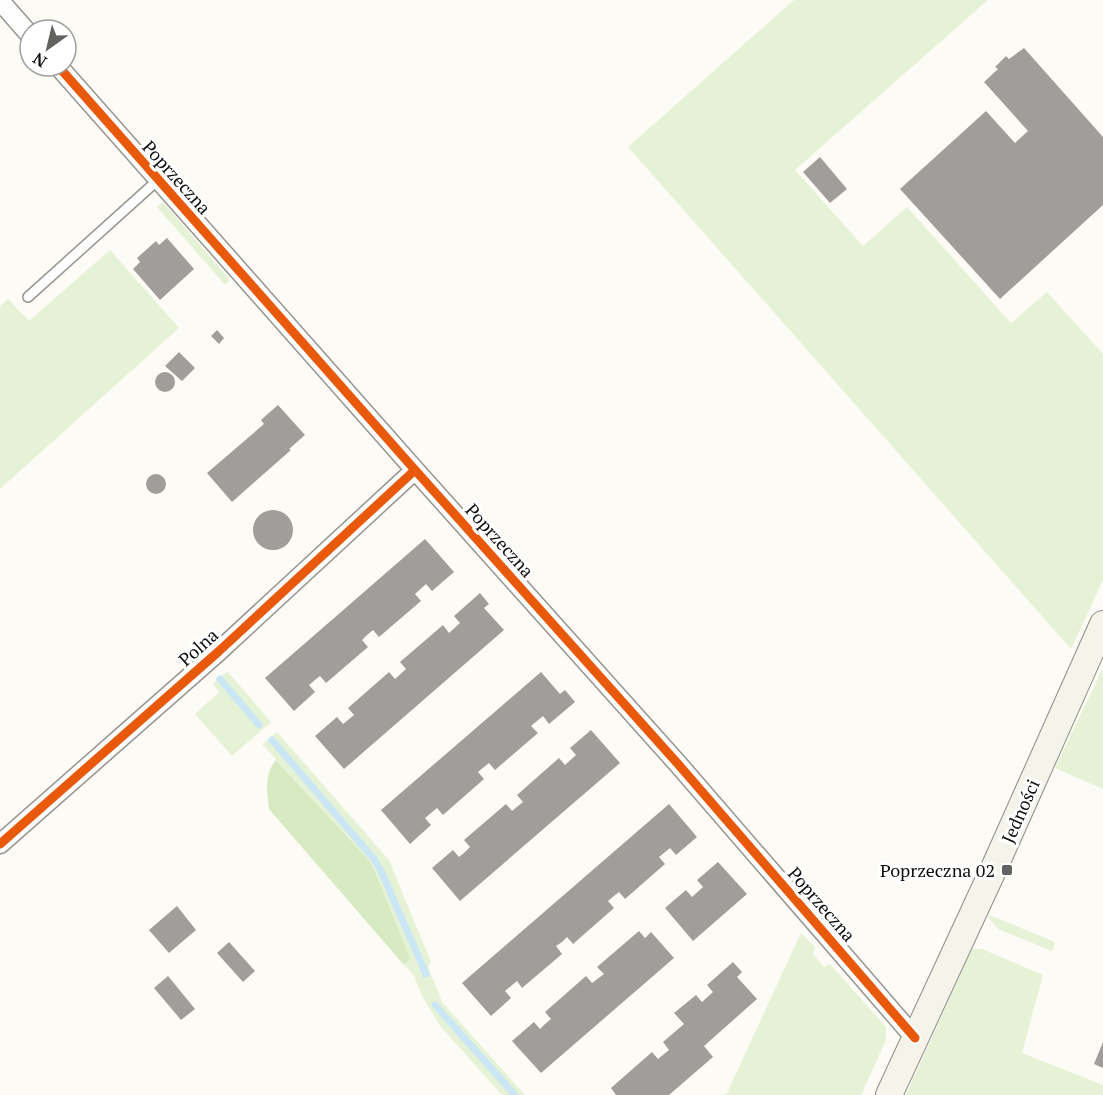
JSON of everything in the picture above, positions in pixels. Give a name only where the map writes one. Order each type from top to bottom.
[{"type":"street","points":[[0,1],[18,21]]},
{"type":"street","name":"Poprzeczna","points":[[69,78],[414,470],[678,764],[915,1038]]},
{"type":"street","name":"Polna","points":[[0,844],[218,652],[414,470]]},
{"type":"street","name":"Jedności","points":[[889,1095],[1103,624]]},
{"type":"lane","points":[[28,297],[158,180]]},
{"type":"green space","points":[[794,0],[988,0],[795,170],[863,246],[907,207],[1011,323],[1047,292],[1103,354],[1103,580],[1071,649],[628,147]]},
{"type":"green space","points":[[163,202],[230,280],[225,285],[157,207]]},
{"type":"green space","points":[[110,250],[179,328],[0,489],[0,306],[8,299],[29,321]]},
{"type":"green space","points":[[1103,668],[1103,789],[1055,768]]},
{"type":"green space","points":[[227,671],[271,722],[232,756],[195,714],[219,692],[213,684]]},
{"type":"green space","points":[[277,732],[389,860],[431,962],[428,967],[442,1002],[525,1095],[502,1095],[440,1026],[421,994],[414,976],[404,965],[409,958],[368,859],[262,744]]},
{"type":"green space","points":[[276,760],[368,859],[410,958],[404,965],[269,809],[268,777]]},
{"type":"green space","points":[[987,914],[1055,942],[1052,951],[998,929]]},
{"type":"green space","points":[[801,933],[815,947],[813,954],[824,967],[830,964],[886,1027],[886,1040],[861,1095],[723,1095],[727,1093]]},
{"type":"green space","points":[[972,949],[982,949],[1043,975],[1022,1053],[1103,1085],[1103,1095],[906,1095]]},
{"type":"building","points":[[1024,48],[1103,137],[1103,205],[1000,299],[900,189],[986,111],[1015,143],[1028,131],[984,82],[998,69],[995,67],[1006,56],[1009,59]]},
{"type":"building","points":[[820,157],[847,189],[830,203],[803,172]]},
{"type":"building","points":[[167,238],[194,269],[160,300],[133,269],[140,262],[137,258],[156,241],[159,245]]},
{"type":"building","points":[[217,330],[224,338],[219,344],[211,336]]},
{"type":"building","points":[[179,352],[195,368],[182,381],[165,366]]},
{"type":"building","points":[[165,372],[172,375],[175,382],[172,389],[165,392],[158,389],[155,382],[158,375]]},
{"type":"building","points":[[278,405],[305,435],[232,502],[207,473],[264,424],[261,420]]},
{"type":"building","points":[[156,474],[163,477],[166,484],[163,491],[156,494],[149,491],[146,484],[149,477]]},
{"type":"building","points":[[273,510],[281,511],[287,516],[292,522],[292,538],[287,544],[281,549],[273,550],[265,549],[259,544],[254,538],[253,530],[254,522],[259,516],[265,511]]},
{"type":"building","points":[[425,539],[454,572],[432,591],[426,584],[415,594],[421,601],[379,637],[373,630],[367,635],[362,640],[368,647],[326,683],[320,676],[309,685],[315,692],[294,711],[265,678]]},
{"type":"building","points":[[480,593],[489,604],[484,608],[504,630],[344,769],[315,736],[337,717],[343,724],[354,715],[348,708],[389,672],[395,679],[406,669],[400,662],[443,625],[449,633],[460,623],[454,616]]},
{"type":"building","points":[[541,672],[560,694],[565,690],[575,702],[549,724],[543,716],[531,726],[538,733],[495,770],[489,763],[478,772],[484,779],[443,815],[437,808],[425,818],[431,825],[410,844],[381,810]]},
{"type":"building","points":[[591,730],[620,763],[460,901],[432,868],[453,850],[459,857],[465,852],[470,847],[464,840],[506,804],[512,811],[523,802],[517,795],[559,758],[565,765],[576,755],[570,748]]},
{"type":"building","points":[[669,804],[697,837],[676,855],[670,848],[659,857],[665,864],[625,899],[619,892],[608,901],[614,908],[573,944],[567,937],[556,946],[562,954],[522,988],[517,981],[505,991],[511,998],[491,1016],[462,983]]},
{"type":"building","points":[[718,862],[747,894],[693,941],[665,908],[686,890],[692,897],[703,887],[697,880]]},
{"type":"building","points":[[177,906],[196,930],[169,953],[149,930]]},
{"type":"building","points":[[639,931],[645,938],[651,932],[674,958],[541,1073],[512,1041],[534,1022],[540,1029],[551,1019],[545,1012],[586,976],[592,983],[604,974],[597,967]]},
{"type":"building","points":[[229,942],[255,971],[243,982],[217,953]]},
{"type":"building","points":[[733,962],[742,972],[737,977],[757,999],[704,1046],[713,1057],[669,1095],[616,1095],[611,1088],[652,1052],[658,1059],[669,1050],[663,1042],[684,1024],[674,1013],[696,995],[702,1002],[713,992],[707,985]]},
{"type":"building","points":[[168,976],[195,1009],[181,1020],[154,988]]},
{"type":"building","points":[[1103,1042],[1103,1068],[1094,1064]]},
{"type":"waterway","points":[[220,679],[259,725]]},
{"type":"waterway","points":[[272,740],[374,859],[426,974]]},
{"type":"waterway","points":[[435,1005],[515,1095]]},
{"type":"cycle path","points":[[69,78],[678,764],[915,1038]]},
{"type":"cycle path","points":[[0,844],[218,652],[415,470]]},
{"type":"place","name":"Poprzeczna 02","points":[[1007,870]]}]
